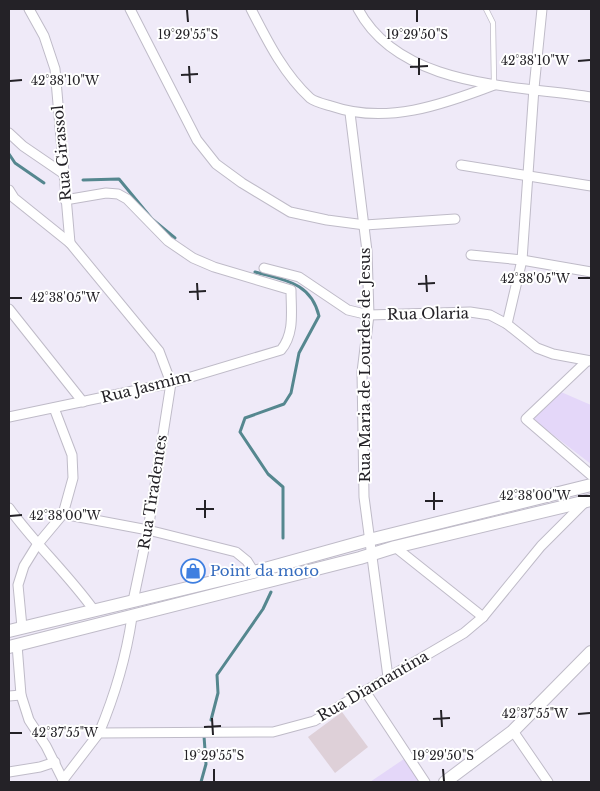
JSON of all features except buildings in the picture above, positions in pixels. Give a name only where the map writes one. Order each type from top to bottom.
[{"type":"main road","points":[[9,631],[93,609],[254,572],[369,540],[591,485]]},
{"type":"main road","points":[[13,646],[371,556],[395,547],[588,501]]},
{"type":"main road","points":[[445,782],[514,731],[591,652]]},
{"type":"street","name":"Rua Girassol","points":[[29,9],[44,36],[55,69],[70,243]]},
{"type":"street","points":[[130,9],[197,140],[216,164],[242,183],[290,212],[365,225],[455,219]]},
{"type":"street","points":[[251,9],[276,56],[311,99],[350,112],[391,114],[451,102],[494,85]]},
{"type":"street","points":[[358,9],[367,26],[397,53],[448,75],[494,85],[534,88],[591,97]]},
{"type":"street","points":[[507,324],[522,260],[534,88],[542,9]]},
{"type":"street","name":"Rua Maria de Lourdes de Jesus","points":[[350,112],[365,225],[369,315],[362,372],[364,497],[388,677]]},
{"type":"street","points":[[9,133],[23,146],[64,174]]},
{"type":"street","points":[[461,166],[591,186]]},
{"type":"street","points":[[9,190],[14,198],[70,243],[159,351],[171,382]]},
{"type":"street","name":"Rua Jasmim","points":[[9,417],[171,382],[281,350],[288,341],[291,290],[214,267],[193,258],[168,241],[127,199],[118,194],[106,193],[65,200]]},
{"type":"street","points":[[471,255],[522,260],[591,272]]},
{"type":"street","name":"Rua Olaria","points":[[264,268],[299,277],[348,310],[369,315],[470,312],[490,315],[507,324],[537,348],[553,354],[589,361]]},
{"type":"street","points":[[9,309],[83,402]]},
{"type":"street","points":[[589,361],[526,419],[591,475]]},
{"type":"street","name":"Rua Tiradentes","points":[[133,600],[148,530],[171,382]]},
{"type":"street","points":[[22,627],[18,585],[24,566],[38,545],[64,514],[74,478],[72,455],[54,408]]},
{"type":"street","name":"Rua Diamantina","points":[[99,734],[273,732],[314,721],[464,633],[483,616],[540,546],[588,501]]},
{"type":"street","points":[[9,508],[38,545],[72,580],[93,609]]},
{"type":"street","points":[[64,514],[148,530],[236,552],[247,561],[254,572]]},
{"type":"street","points":[[395,547],[483,616]]},
{"type":"street","points":[[13,646],[21,695],[29,720],[55,762],[63,781],[99,734],[112,703],[125,660],[132,617]]},
{"type":"street","points":[[365,691],[425,782]]},
{"type":"street","points":[[9,696],[21,695]]},
{"type":"street","points":[[514,731],[548,782]]},
{"type":"street","points":[[9,772],[40,767],[55,762]]},
{"type":"lane","points":[[486,9],[493,23],[494,85]]},
{"type":"shaded area","points":[[561,392],[591,405],[591,464],[531,418]]},
{"type":"shaded area","points":[[404,759],[420,782],[370,782]]},
{"type":"waterway","points":[[9,154],[15,163],[44,183]]},
{"type":"waterway","points":[[83,180],[119,179],[152,219],[175,238]]},
{"type":"waterway","points":[[255,272],[286,280],[303,289],[310,296],[319,316],[299,353],[291,393],[284,404],[245,418],[240,432],[268,474],[283,487],[283,538]]},
{"type":"waterway","points":[[211,720],[218,693],[217,675],[263,609],[271,592]]},
{"type":"waterway","points":[[201,782],[206,764],[204,736]]},
{"type":"place","name":"Point da moto","points":[[193,571]]}]
